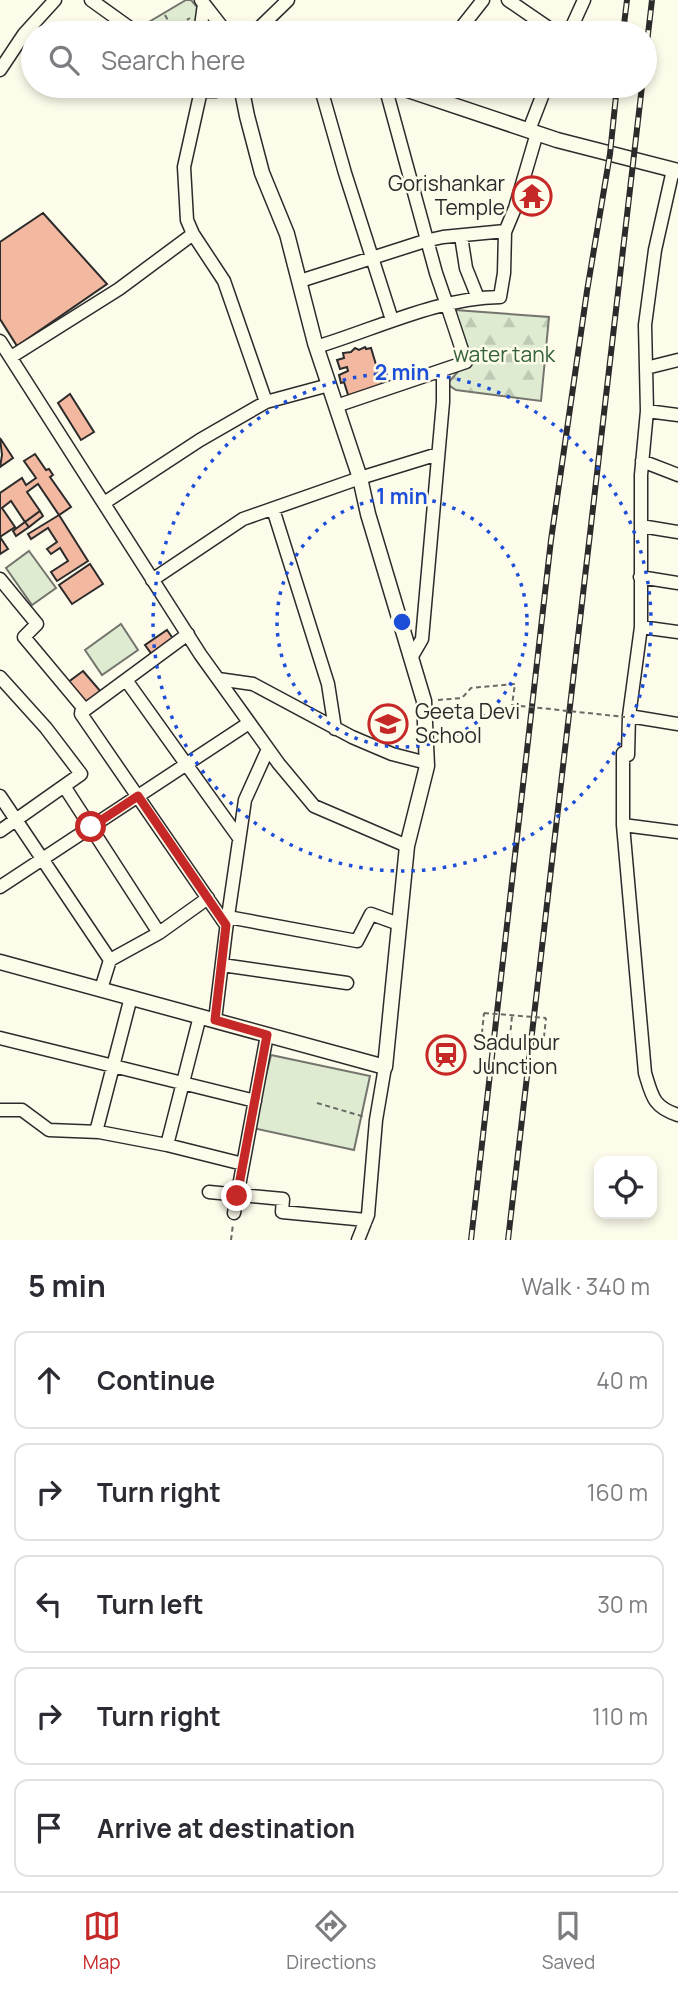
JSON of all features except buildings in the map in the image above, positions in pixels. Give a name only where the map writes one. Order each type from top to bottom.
[{"type":"main road","points":[[0,961],[385,1067],[407,846],[427,763],[424,701],[368,514],[360,478],[316,347],[287,234],[262,173],[243,98]]},
{"type":"main road","points":[[440,98],[533,132],[676,171]]},
{"type":"street","points":[[36,21],[55,0]]},
{"type":"street","points":[[91,0],[120,21]]},
{"type":"street","points":[[266,21],[288,0]]},
{"type":"street","points":[[466,21],[483,0]]},
{"type":"street","points":[[508,0],[539,21]]},
{"type":"street","points":[[574,21],[584,0]]},
{"type":"street","points":[[202,5],[216,21]]},
{"type":"street","points":[[0,70],[21,38]]},
{"type":"street","points":[[198,98],[184,167],[187,220],[193,234],[225,281],[266,402]]},
{"type":"street","points":[[324,98],[392,320]]},
{"type":"street","points":[[336,406],[466,362],[427,241],[388,98]]},
{"type":"street","points":[[316,347],[392,320],[447,305],[478,298],[500,298],[504,273],[505,231],[515,208],[543,98]]},
{"type":"street","points":[[676,171],[655,250],[645,325],[647,411],[640,526],[641,627],[627,716],[628,755],[623,753],[623,825],[645,1073],[652,1098],[665,1111],[678,1115]]},
{"type":"street","points":[[300,281],[427,241],[505,231]]},
{"type":"street","points":[[7,356],[118,289],[193,234]]},
{"type":"street","points":[[461,236],[466,268],[478,298]]},
{"type":"street","points":[[0,341],[7,356],[152,580],[268,749],[314,806],[407,846]]},
{"type":"street","points":[[646,368],[678,360]]},
{"type":"street","points":[[411,658],[422,639],[443,402],[443,370]]},
{"type":"street","points":[[104,503],[200,440],[266,402],[329,385]]},
{"type":"street","points":[[647,411],[678,415]]},
{"type":"street","points":[[152,580],[243,519],[438,454]]},
{"type":"street","points":[[642,461],[678,475]]},
{"type":"street","points":[[273,509],[328,684],[335,729]]},
{"type":"street","points":[[640,526],[678,532]]},
{"type":"street","points":[[640,578],[678,583]]},
{"type":"street","points":[[0,579],[37,624],[24,637],[85,710],[188,634]]},
{"type":"street","points":[[641,627],[678,632]]},
{"type":"street","points":[[0,677],[46,728],[81,774],[0,831]]},
{"type":"street","points":[[218,679],[253,684],[335,729],[392,754],[427,763]]},
{"type":"street","points":[[125,680],[240,838]]},
{"type":"street","points":[[82,707],[81,714],[208,898],[227,920],[357,941],[371,914],[399,924]]},
{"type":"street","points":[[627,716],[678,724]]},
{"type":"street","points":[[0,887],[249,723]]},
{"type":"street","points":[[215,1020],[246,800],[268,749]]},
{"type":"street","points":[[64,786],[159,933]]},
{"type":"street","points":[[0,796],[110,960]]},
{"type":"street","points":[[623,825],[678,832]]},
{"type":"street","points":[[101,989],[110,960],[159,933],[208,898]]},
{"type":"street","points":[[222,965],[347,983]]},
{"type":"street","points":[[96,1132],[131,997]]},
{"type":"street","points":[[167,1145],[200,1016]]},
{"type":"street","points":[[234,1213],[267,1035]]},
{"type":"street","points":[[0,1038],[255,1101]]},
{"type":"street","points":[[358,1240],[366,1220],[376,1120],[385,1067]]},
{"type":"street","points":[[0,1110],[22,1110],[49,1130],[96,1132],[167,1145],[243,1164]]},
{"type":"street","points":[[209,1192],[283,1199],[282,1212],[366,1220]]},
{"type":"path","points":[[182,21],[202,5]]},
{"type":"path","points":[[165,15],[169,21]]},
{"type":"path","points":[[424,701],[462,698],[471,688],[515,684],[512,705],[627,716]]},
{"type":"path","points":[[481,1042],[484,1013],[545,1018],[543,1046]]},
{"type":"path","points":[[509,1047],[512,1016]]},
{"type":"path","points":[[317,1103],[376,1120]]},
{"type":"path","points":[[231,1240],[234,1213]]},
{"type":"green space","points":[[186,0],[191,0],[198,8],[197,21],[151,21]]},
{"type":"green space","name":"water tank","points":[[455,310],[549,317],[541,401],[456,390],[447,384],[463,366]]},
{"type":"green space","points":[[29,551],[56,588],[32,605],[6,568]]},
{"type":"green space","points":[[121,624],[138,650],[102,675],[85,650]]},
{"type":"green space","points":[[271,1055],[370,1076],[354,1150],[253,1128]]},
{"type":"railway","points":[[624,21],[627,0]]},
{"type":"railway","points":[[650,21],[652,0]]},
{"type":"railway","points":[[471,1240],[551,540],[610,154],[616,98]]},
{"type":"railway","points":[[508,1240],[641,98]]},
{"type":"place","name":"Gorishankar Temple","points":[[532,196]]},
{"type":"place","name":"Geeta Devi School","points":[[388,724]]},
{"type":"place","name":"Sadulpur Junction","points":[[446,1055]]},
{"type":"route","points":[[91,827],[138,796],[226,925],[215,1020],[267,1035],[237,1196]]}]
